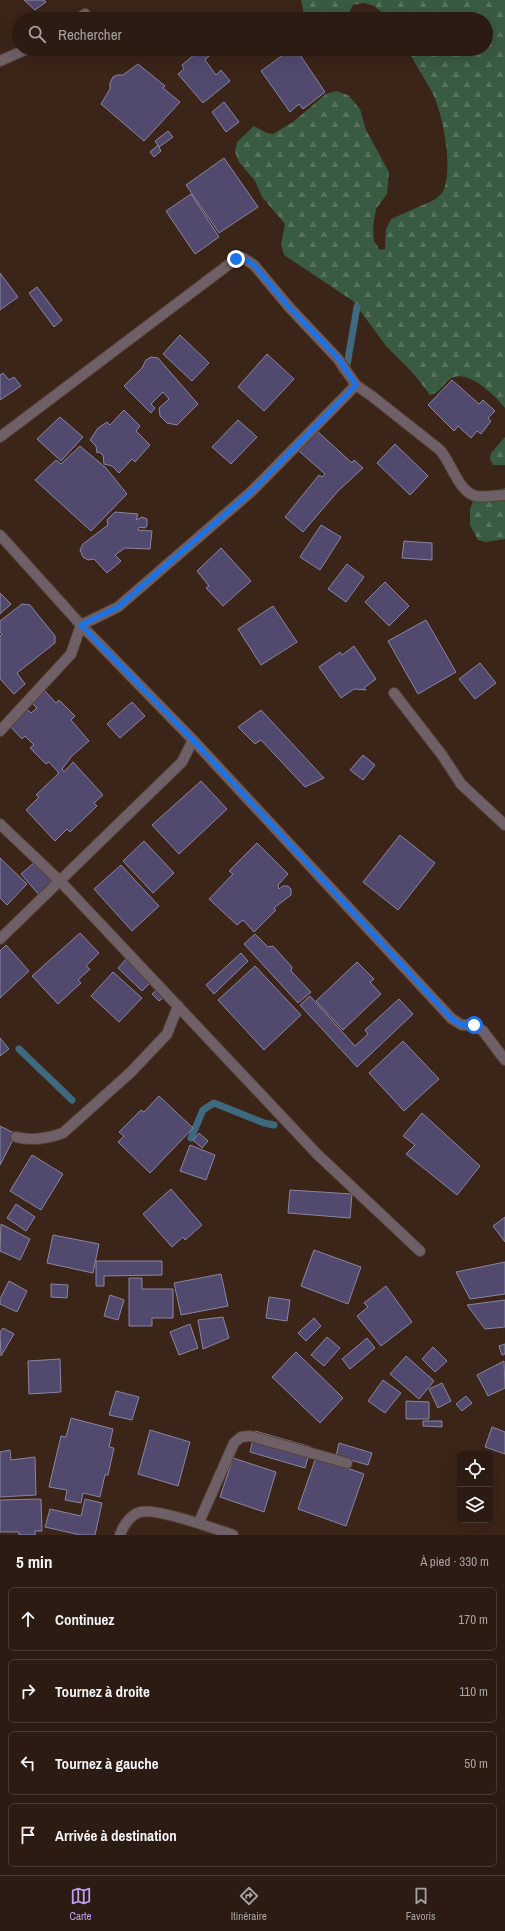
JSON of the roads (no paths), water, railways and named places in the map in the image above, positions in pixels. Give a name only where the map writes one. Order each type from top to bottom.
[{"type":"street","points":[[0,61],[12,56]]},
{"type":"street","points":[[0,436],[236,259],[243,258],[254,265],[289,307],[338,358],[356,385],[440,450],[447,458],[458,481],[464,489],[475,496],[505,495]]},
{"type":"street","points":[[0,731],[71,654],[81,625],[118,607],[252,491],[356,385]]},
{"type":"street","points":[[0,535],[81,625],[193,740],[452,1019],[462,1025],[474,1025],[483,1031],[505,1060]]},
{"type":"street","points":[[394,693],[442,755],[461,784],[505,825]]},
{"type":"street","points":[[0,939],[182,762],[193,740]]},
{"type":"street","points":[[0,824],[60,881],[317,1154],[420,1251]]},
{"type":"street","points":[[16,1137],[23,1139],[52,1137],[63,1133],[131,1072],[168,1034],[178,1006]]},
{"type":"street","points":[[199,1522],[234,1443],[241,1437],[250,1436],[347,1463]]},
{"type":"street","points":[[120,1535],[130,1519],[140,1512],[152,1512],[199,1522],[233,1535]]},
{"type":"waterway","points":[[342,370],[347,365],[357,307]]},
{"type":"waterway","points":[[19,1049],[72,1100]]},
{"type":"waterway","points":[[191,1138],[203,1110],[214,1103],[264,1123],[274,1125]]}]
